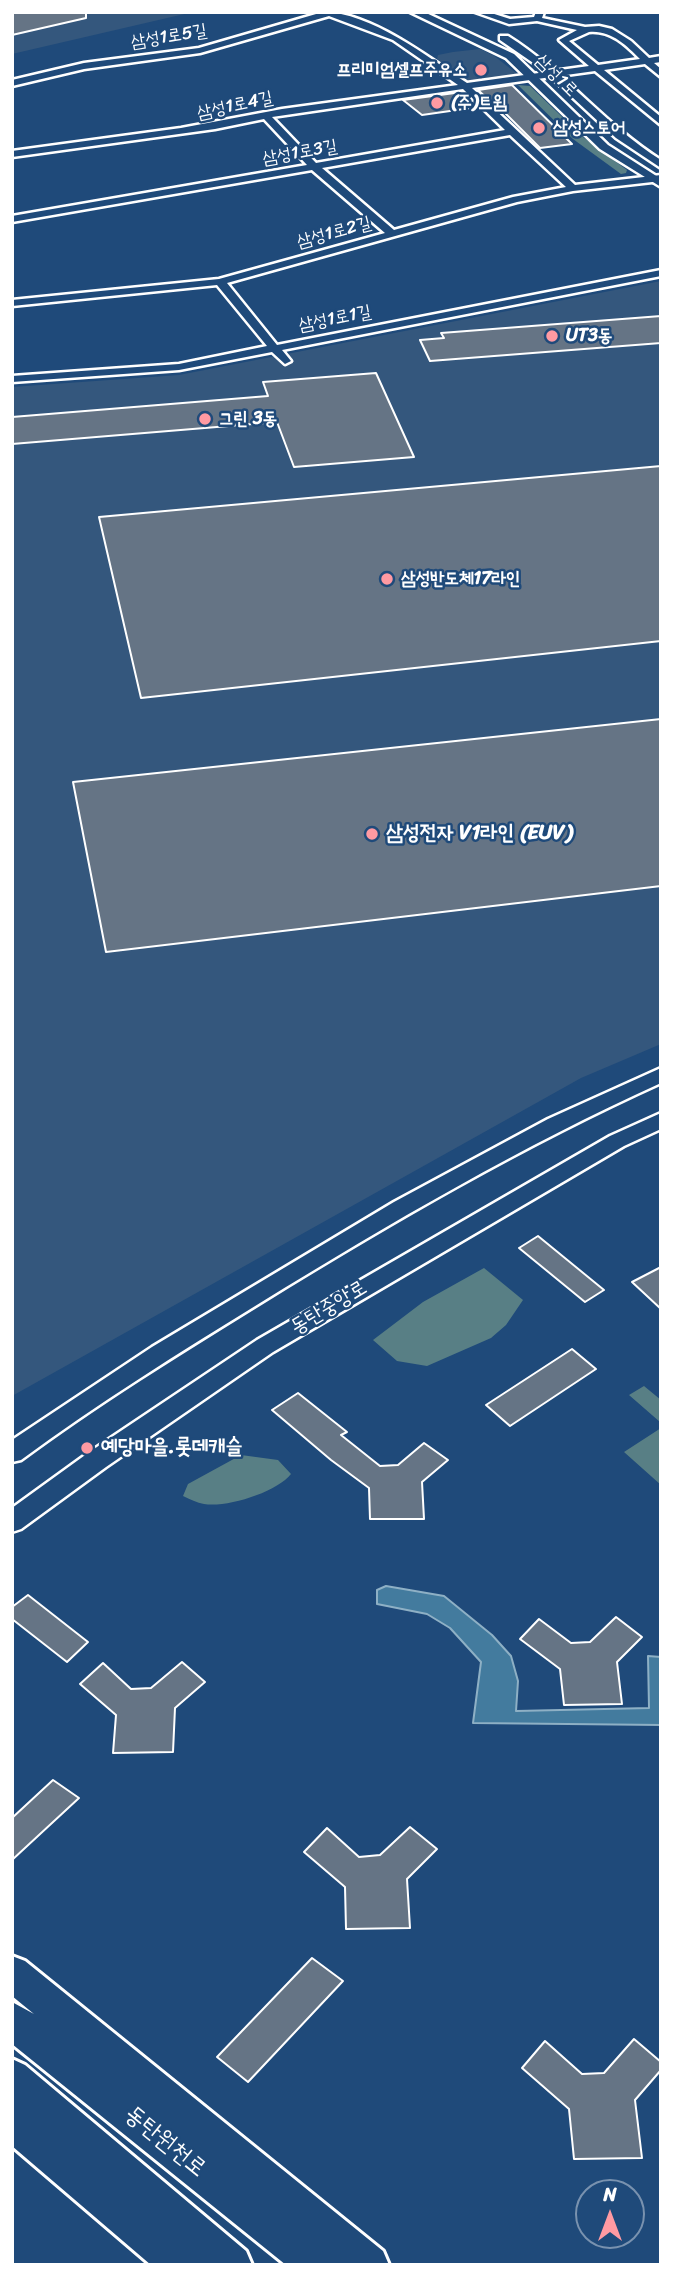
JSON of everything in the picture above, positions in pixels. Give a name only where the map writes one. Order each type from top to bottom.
[{"type":"main road","points":[[12,1973],[369,2265]]},
{"type":"main road","name":"동탄원천로","points":[[12,2020],[318,2265]]},
{"type":"main road","points":[[12,2078],[232,2265]]},
{"type":"main road","points":[[12,2121],[182,2265]]},
{"type":"street","name":"삼성1로","points":[[415,12],[502,52],[533,77],[598,141],[658,180]]},
{"type":"street","points":[[444,12],[509,22],[538,16],[586,30]]},
{"type":"street","points":[[481,19],[499,12]]},
{"type":"street","points":[[589,12],[600,15]]},
{"type":"street","name":"삼성1로5길","points":[[12,82],[84,66],[200,50],[331,13],[397,38],[465,86]]},
{"type":"street","points":[[661,74],[620,36],[602,28],[586,30],[563,40],[661,122]]},
{"type":"street","name":"삼성1로","points":[[490,31],[528,52],[626,143],[661,165]]},
{"type":"street","name":"삼성1로4길","points":[[12,154],[64,145],[168,135],[267,116],[596,67],[661,60]]},
{"type":"street","points":[[465,86],[573,188]]},
{"type":"street","points":[[267,116],[314,166],[394,235]]},
{"type":"street","name":"삼성1로3길","points":[[12,219],[512,132]]},
{"type":"street","name":"삼성1로2길","points":[[12,303],[220,282],[394,235],[483,207],[573,188],[658,180]]},
{"type":"street","name":"삼성1로1길","points":[[12,379],[179,367],[661,273]]},
{"type":"street","points":[[220,282],[285,361]]},
{"type":"street","points":[[12,1453],[198,1330],[388,1214],[574,1112],[661,1074]]},
{"type":"street","name":"동탄중앙로","points":[[12,1522],[97,1460],[265,1346],[568,1168],[661,1120]]},
{"type":"shaded area","points":[[12,12],[193,12],[12,54]]},
{"type":"shaded area","name":"프리미엄셀프주유소","points":[[480,49],[493,55],[521,77],[466,82],[437,59],[438,55]]},
{"type":"shaded area","points":[[661,281],[661,1044],[581,1078],[12,1396],[12,387],[179,375]]},
{"type":"shaded area","points":[[386,1586],[444,1596],[492,1635],[511,1656],[518,1681],[516,1711],[649,1708],[648,1656],[661,1657],[661,1725],[473,1723],[481,1662],[450,1628],[427,1614],[377,1604],[377,1590]]},
{"type":"green space","points":[[518,85],[530,86],[583,137],[627,170],[626,173],[621,174],[573,139]]},
{"type":"green space","points":[[484,1268],[523,1300],[506,1325],[491,1338],[427,1366],[397,1361],[373,1340],[423,1302]]},
{"type":"green space","points":[[644,1386],[661,1400],[660,1422],[629,1395]]},
{"type":"green space","points":[[661,1428],[661,1485],[624,1452]]},
{"type":"green space","points":[[241,1455],[278,1460],[291,1474],[275,1487],[225,1504],[204,1504],[183,1496],[188,1484]]},
{"type":"building","points":[[12,12],[86,12],[86,18],[12,35]]},
{"type":"building","points":[[512,85],[572,144],[540,148],[478,90]]},
{"type":"building","name":"(주)트윔","points":[[462,92],[478,107],[422,115],[403,100]]},
{"type":"building","name":"UT3동","points":[[661,316],[661,343],[430,361],[420,340],[444,338],[441,333]]},
{"type":"building","name":"그린 3동","points":[[376,373],[414,457],[294,467],[277,422],[12,444],[12,417],[268,396],[263,382]]},
{"type":"building","name":"삼성반도체17라인","points":[[661,466],[661,641],[141,698],[99,517]]},
{"type":"building","name":"삼성전자 V1라인 (EUV)","points":[[661,719],[661,886],[106,952],[73,782]]},
{"type":"building","points":[[538,1236],[604,1290],[585,1302],[519,1248]]},
{"type":"building","points":[[661,1267],[661,1309],[632,1282]]},
{"type":"building","points":[[572,1349],[596,1369],[510,1426],[486,1405]]},
{"type":"building","points":[[298,1393],[347,1432],[341,1435],[380,1466],[398,1465],[424,1443],[448,1460],[422,1482],[424,1519],[370,1519],[369,1488],[272,1410]]},
{"type":"building","points":[[28,1595],[88,1642],[67,1662],[12,1619],[12,1607]]},
{"type":"building","points":[[616,1617],[642,1637],[617,1662],[622,1704],[564,1705],[560,1669],[520,1639],[539,1619],[571,1643],[590,1642]]},
{"type":"building","points":[[182,1662],[205,1682],[175,1708],[173,1752],[113,1753],[116,1715],[80,1684],[103,1663],[131,1689],[151,1688]]},
{"type":"building","points":[[53,1780],[79,1798],[12,1860],[12,1818]]},
{"type":"building","points":[[410,1827],[437,1849],[407,1879],[410,1928],[346,1929],[345,1887],[304,1852],[327,1828],[359,1857],[380,1855]]},
{"type":"building","points":[[312,1958],[343,1981],[248,2082],[217,2057]]},
{"type":"building","points":[[634,2039],[661,2062],[661,2070],[635,2100],[642,2158],[574,2159],[569,2109],[522,2068],[545,2041],[582,2074],[604,2073]]},
{"type":"place","name":"프리미엄셀프주유소","points":[[481,70]]},
{"type":"place","name":"(주)트윔","points":[[437,103]]},
{"type":"place","name":"삼성스토어","points":[[539,128]]},
{"type":"place","name":"UT3동","points":[[552,336]]},
{"type":"place","name":"그린 3동","points":[[205,419]]},
{"type":"place","name":"삼성반도체17라인","points":[[387,579]]},
{"type":"place","name":"삼성전자 V1라인 (EUV)","points":[[372,834]]},
{"type":"place","name":"예당마을.롯데캐슬","points":[[87,1448]]}]
